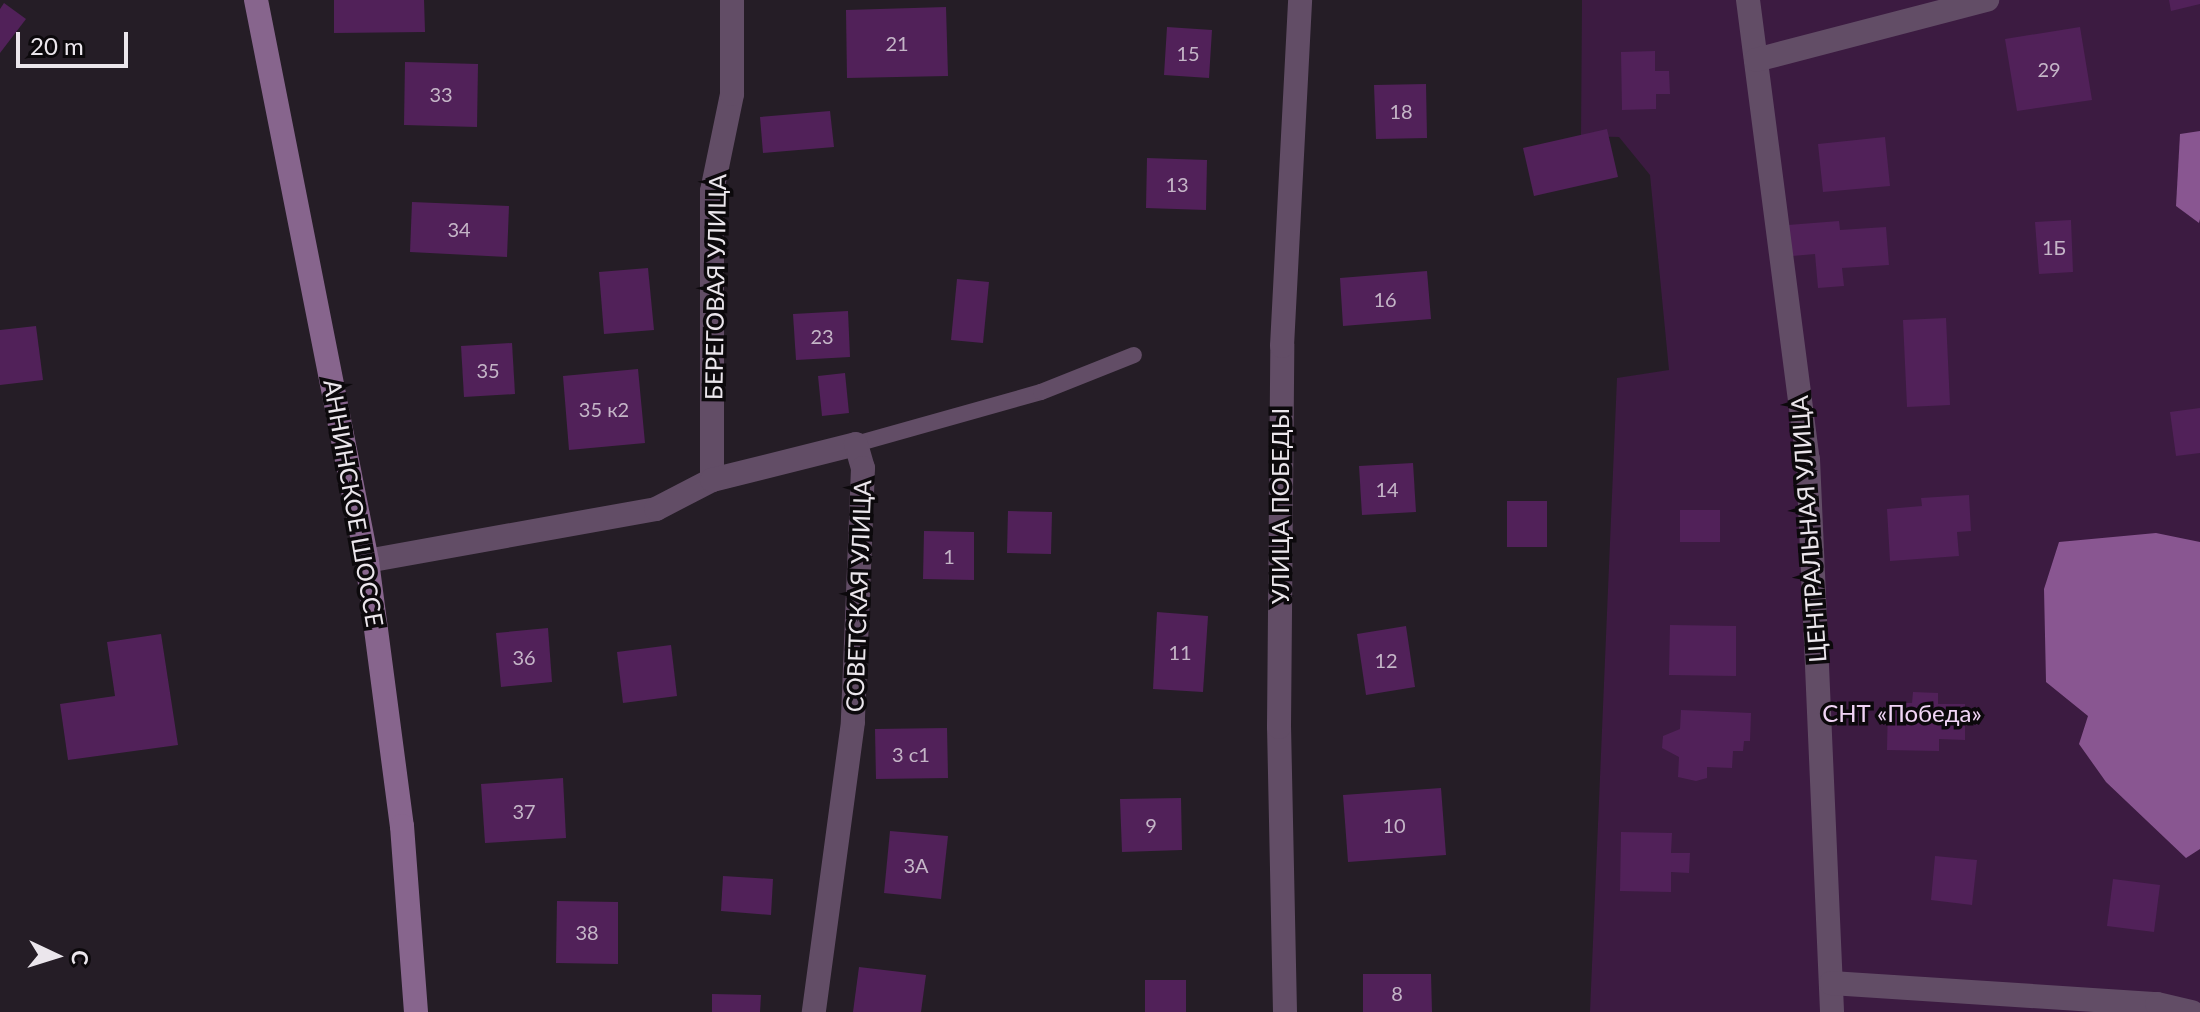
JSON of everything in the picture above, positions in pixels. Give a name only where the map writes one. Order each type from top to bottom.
[{"type":"main road","name":"АННИНСКОЕ ШОССЕ","points":[[256,0],[367,561],[402,826],[416,1012]]},
{"type":"street","name":"БЕРЕГОВАЯ УЛИЦА","points":[[712,480],[712,191],[732,94],[732,0]]},
{"type":"street","name":"УЛИЦА ПОБЕДЫ","points":[[1285,1012],[1279,727],[1282,346],[1300,0]]},
{"type":"street","name":"ЦЕНТРАЛЬНАЯ УЛИЦА","points":[[1748,0],[1808,459],[1832,1012]]},
{"type":"street","points":[[1756,60],[1987,0]]},
{"type":"street","name":"СОВЕТСКАЯ УЛИЦА","points":[[367,561],[656,509],[712,480],[856,444],[863,468],[853,722],[814,1012]]},
{"type":"street","points":[[1831,983],[2157,1004],[2192,1012]]},
{"type":"lane","points":[[856,444],[1041,392],[1134,355]]},
{"type":"green space","name":"СНТ «Победа»","points":[[1582,0],[2200,0],[2200,1012],[1590,1012],[1617,378],[1669,370],[1650,175],[1619,137],[1581,136]]},
{"type":"shaded area","points":[[2200,131],[2199,223],[2176,206],[2180,134]]},
{"type":"shaded area","points":[[2156,533],[2200,542],[2200,849],[2186,858],[2106,782],[2079,744],[2088,716],[2046,682],[2044,589],[2059,542]]},
{"type":"building","points":[[334,0],[424,0],[425,32],[334,33]]},
{"type":"building","points":[[2169,0],[2200,0],[2200,4],[2171,11]]},
{"type":"building","points":[[4,3],[26,19],[0,53],[0,9]]},
{"type":"building","points":[[946,7],[948,76],[847,78],[846,10]]},
{"type":"building","points":[[1167,27],[1212,30],[1209,78],[1164,75]]},
{"type":"building","points":[[2080,27],[2092,100],[2017,111],[2005,39]]},
{"type":"building","points":[[1655,51],[1655,71],[1669,71],[1670,94],[1656,94],[1656,109],[1622,110],[1621,52]]},
{"type":"building","points":[[405,62],[478,64],[477,127],[404,125]]},
{"type":"building","points":[[1426,84],[1427,138],[1376,139],[1374,85]]},
{"type":"building","points":[[830,111],[834,147],[763,153],[760,117]]},
{"type":"building","points":[[1607,129],[1618,177],[1534,196],[1523,148]]},
{"type":"building","points":[[1885,137],[1890,186],[1823,192],[1818,144]]},
{"type":"building","points":[[1147,158],[1207,160],[1206,210],[1146,208]]},
{"type":"building","points":[[412,202],[509,206],[507,257],[410,252]]},
{"type":"building","points":[[2071,220],[2073,272],[2039,274],[2035,222]]},
{"type":"building","points":[[1839,221],[1840,230],[1886,227],[1889,265],[1842,268],[1844,286],[1818,288],[1815,254],[1792,256],[1788,225]]},
{"type":"building","points":[[648,268],[654,330],[604,334],[599,272]]},
{"type":"building","points":[[1427,271],[1431,319],[1343,326],[1340,278]]},
{"type":"building","points":[[957,279],[989,282],[983,343],[951,340]]},
{"type":"building","points":[[848,311],[850,357],[796,360],[793,314]]},
{"type":"building","points":[[1946,318],[1950,405],[1907,407],[1903,320]]},
{"type":"building","points":[[36,326],[43,380],[0,385],[0,330]]},
{"type":"building","points":[[512,343],[515,394],[464,397],[461,346]]},
{"type":"building","points":[[638,369],[645,443],[569,450],[563,376]]},
{"type":"building","points":[[845,373],[849,413],[822,416],[818,376]]},
{"type":"building","points":[[2200,408],[2200,453],[2176,456],[2170,412]]},
{"type":"building","points":[[1413,463],[1416,512],[1362,515],[1359,466]]},
{"type":"building","points":[[1969,495],[1971,531],[1957,532],[1959,556],[1890,561],[1887,509],[1922,506],[1921,498]]},
{"type":"building","points":[[1507,501],[1547,501],[1547,547],[1507,547]]},
{"type":"building","points":[[1680,510],[1720,510],[1720,542],[1680,542]]},
{"type":"building","points":[[1008,511],[1052,512],[1051,554],[1007,553]]},
{"type":"building","points":[[924,531],[974,532],[974,580],[923,579]]},
{"type":"building","points":[[1157,612],[1208,616],[1203,692],[1153,689]]},
{"type":"building","points":[[1670,625],[1736,626],[1736,676],[1669,675]]},
{"type":"building","points":[[1406,626],[1415,687],[1366,695],[1357,634]]},
{"type":"building","points":[[548,628],[552,682],[501,687],[496,633]]},
{"type":"building","points":[[161,634],[178,745],[68,760],[60,704],[115,696],[107,642]]},
{"type":"building","points":[[671,645],[677,696],[623,703],[617,652]]},
{"type":"building","points":[[1913,692],[1938,693],[1938,704],[1965,704],[1965,740],[1939,739],[1939,751],[1887,750],[1888,703],[1912,703]]},
{"type":"building","points":[[1681,710],[1751,713],[1750,741],[1744,741],[1743,751],[1733,751],[1732,768],[1707,767],[1707,778],[1696,781],[1678,777],[1679,757],[1662,748],[1663,736],[1680,729]]},
{"type":"building","points":[[947,728],[948,778],[876,779],[875,729]]},
{"type":"building","points":[[563,778],[566,838],[485,843],[481,784]]},
{"type":"building","points":[[1441,788],[1446,855],[1348,862],[1343,795]]},
{"type":"building","points":[[1181,798],[1182,850],[1122,852],[1120,799]]},
{"type":"building","points":[[890,831],[948,836],[941,899],[884,893]]},
{"type":"building","points":[[1621,832],[1672,833],[1671,853],[1690,853],[1689,873],[1671,872],[1671,892],[1620,891]]},
{"type":"building","points":[[1935,856],[1977,860],[1972,905],[1931,900]]},
{"type":"building","points":[[723,876],[773,879],[771,915],[721,911]]},
{"type":"building","points":[[2113,879],[2160,885],[2154,932],[2107,926]]},
{"type":"building","points":[[557,901],[618,902],[618,964],[556,963]]},
{"type":"building","points":[[859,967],[926,975],[921,1012],[853,1012]]},
{"type":"building","points":[[1363,974],[1431,974],[1432,1012],[1363,1012]]},
{"type":"building","points":[[1145,980],[1186,980],[1186,1012],[1145,1012]]},
{"type":"building","points":[[712,994],[761,995],[760,1012],[712,1012]]}]
